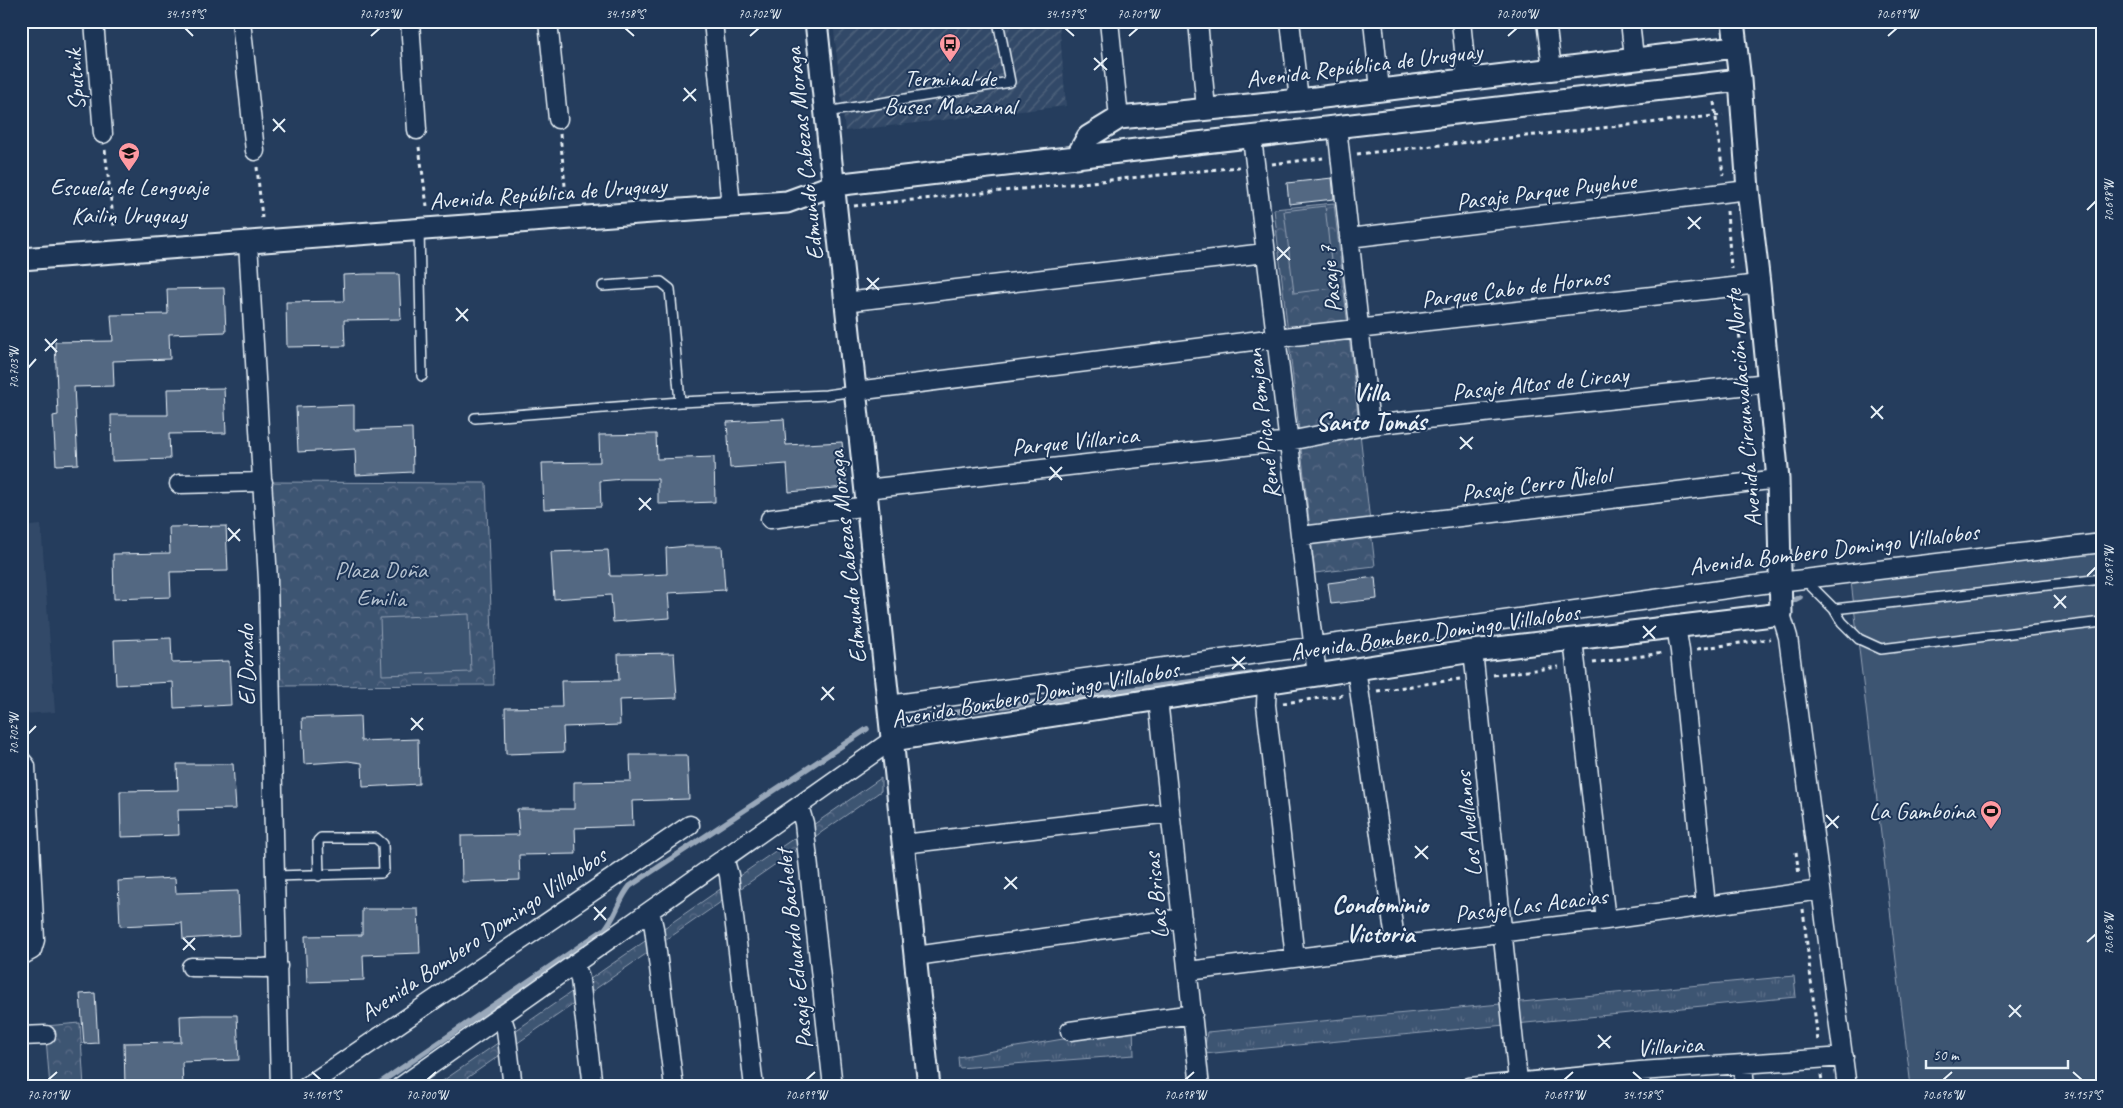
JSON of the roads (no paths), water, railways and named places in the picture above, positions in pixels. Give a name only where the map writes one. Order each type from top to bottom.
[{"type":"street","name":"Sputnik","points":[[94,21],[103,134]]},
{"type":"street","points":[[241,21],[255,151]]},
{"type":"street","points":[[410,21],[417,130]]},
{"type":"street","points":[[548,21],[558,119]]},
{"type":"street","points":[[713,21],[731,206]]},
{"type":"street","name":"Edmundo Cabezas Moraga","points":[[816,21],[929,1087]]},
{"type":"street","points":[[1109,21],[1119,118]]},
{"type":"street","points":[[1198,21],[1206,109]]},
{"type":"street","points":[[1290,21],[1299,100]]},
{"type":"street","points":[[1373,21],[1380,90]]},
{"type":"street","points":[[1461,21],[1467,80]]},
{"type":"street","points":[[1546,21],[1552,69]]},
{"type":"street","points":[[1630,21],[1634,58]]},
{"type":"street","name":"Avenida Circunvalación Norte","points":[[1733,21],[1740,80],[1748,190],[1778,479],[1781,614],[1788,637],[1847,1087]]},
{"type":"street","name":"Avenida República de Uruguay","points":[[1076,158],[1088,137],[1119,118],[1299,100],[1735,47]]},
{"type":"street","name":"Avenida República de Uruguay","points":[[21,259],[787,202],[834,185],[1740,80]]},
{"type":"street","name":"Pasaje 7","points":[[1337,127],[1370,426]]},
{"type":"street","name":"René Pica Pemjean","points":[[1252,138],[1318,675]]},
{"type":"street","name":"Pasaje Parque Puyehue","points":[[1349,238],[1748,190]]},
{"type":"street","name":"El Dorado","points":[[248,243],[268,580],[280,1087]]},
{"type":"street","points":[[845,302],[1265,253]]},
{"type":"street","name":"Parque Cabo de Hornos","points":[[856,391],[1276,338],[1759,284]]},
{"type":"street","name":"Pasaje Altos de Lircay","points":[[1289,441],[1370,426],[1768,383]]},
{"type":"street","name":"Parque Villarica","points":[[770,518],[867,498],[1289,441]]},
{"type":"street","name":"Pasaje Cerro Ñielol","points":[[1300,536],[1778,479]]},
{"type":"street","points":[[179,484],[263,482]]},
{"type":"street","name":"Avenida Bombero Domingo Villalobos","points":[[889,705],[1807,578],[2102,542]]},
{"type":"street","name":"Avenida Bombero Domingo Villalobos","points":[[400,1087],[425,1079],[501,1015],[892,740],[1473,651],[1781,614]]},
{"type":"street","points":[[1676,626],[1706,906]]},
{"type":"street","points":[[1573,640],[1606,920]]},
{"type":"street","name":"Los Avellanos","points":[[1473,651],[1518,1082]]},
{"type":"street","points":[[1356,668],[1396,946]]},
{"type":"street","points":[[1267,683],[1266,705],[1295,958]]},
{"type":"street","name":"Las Brisas","points":[[1158,699],[1200,1087]]},
{"type":"street","points":[[21,760],[26,766],[35,940],[32,950],[21,956]]},
{"type":"street","name":"Pasaje Eduardo Bachelet","points":[[799,806],[804,824],[833,1087]]},
{"type":"street","points":[[903,844],[1170,812]]},
{"type":"street","name":"Avenida Bombero Domingo Villalobos","points":[[306,1087],[690,825]]},
{"type":"street","points":[[724,858],[729,875],[754,1087]]},
{"type":"street","name":"Pasaje Las Acacias","points":[[1188,971],[1503,931],[1606,920],[1821,890]]},
{"type":"street","points":[[650,911],[654,928],[674,1087]]},
{"type":"street","points":[[916,956],[1182,918]]},
{"type":"street","points":[[575,963],[580,979],[593,1087]]},
{"type":"street","points":[[191,967],[264,968],[278,966]]},
{"type":"street","points":[[1070,1031],[1193,1014]]},
{"type":"street","points":[[501,1015],[506,1030],[513,1087]]},
{"type":"street","points":[[21,1036],[46,1035]]},
{"type":"street","name":"Villarica","points":[[1470,1087],[1518,1082],[1546,1083],[1640,1079],[1743,1065],[1844,1057]]},
{"type":"street","points":[[1743,1065],[1745,1087]]},
{"type":"lane","points":[[826,112],[1010,82],[998,21]]},
{"type":"lane","points":[[419,229],[422,376]]},
{"type":"lane","points":[[603,286],[661,282],[670,289],[680,402]]},
{"type":"lane","points":[[475,418],[680,402],[826,395],[856,391]]},
{"type":"lane","points":[[1807,578],[1809,584],[1834,609],[1842,622],[1859,639],[1881,649],[2102,622]]},
{"type":"lane","points":[[1834,609],[2102,579]]},
{"type":"lane","points":[[275,876],[319,876],[381,873],[384,870],[383,844],[376,838],[321,838],[318,841],[319,876]]},
{"type":"waterway","points":[[1786,604],[1800,597]]},
{"type":"waterway","points":[[897,720],[1274,671]]},
{"type":"waterway","points":[[374,1087],[605,929],[630,886],[867,729]]},
{"type":"place","name":"Terminal de Buses Manzanal","points":[[950,63]]},
{"type":"place","name":"Escuela de Lenguaje Kailin Uruguay","points":[[129,172]]},
{"type":"place","name":"La Gamboína","points":[[1991,830]]},
{"type":"district","name":"Villa Santo Tomás","points":[[1371,406]]},
{"type":"district","name":"Condominio Victoria","points":[[1380,918]]},
{"type":"park label","name":"Plaza Doña Emilia","points":[[381,584]]}]
